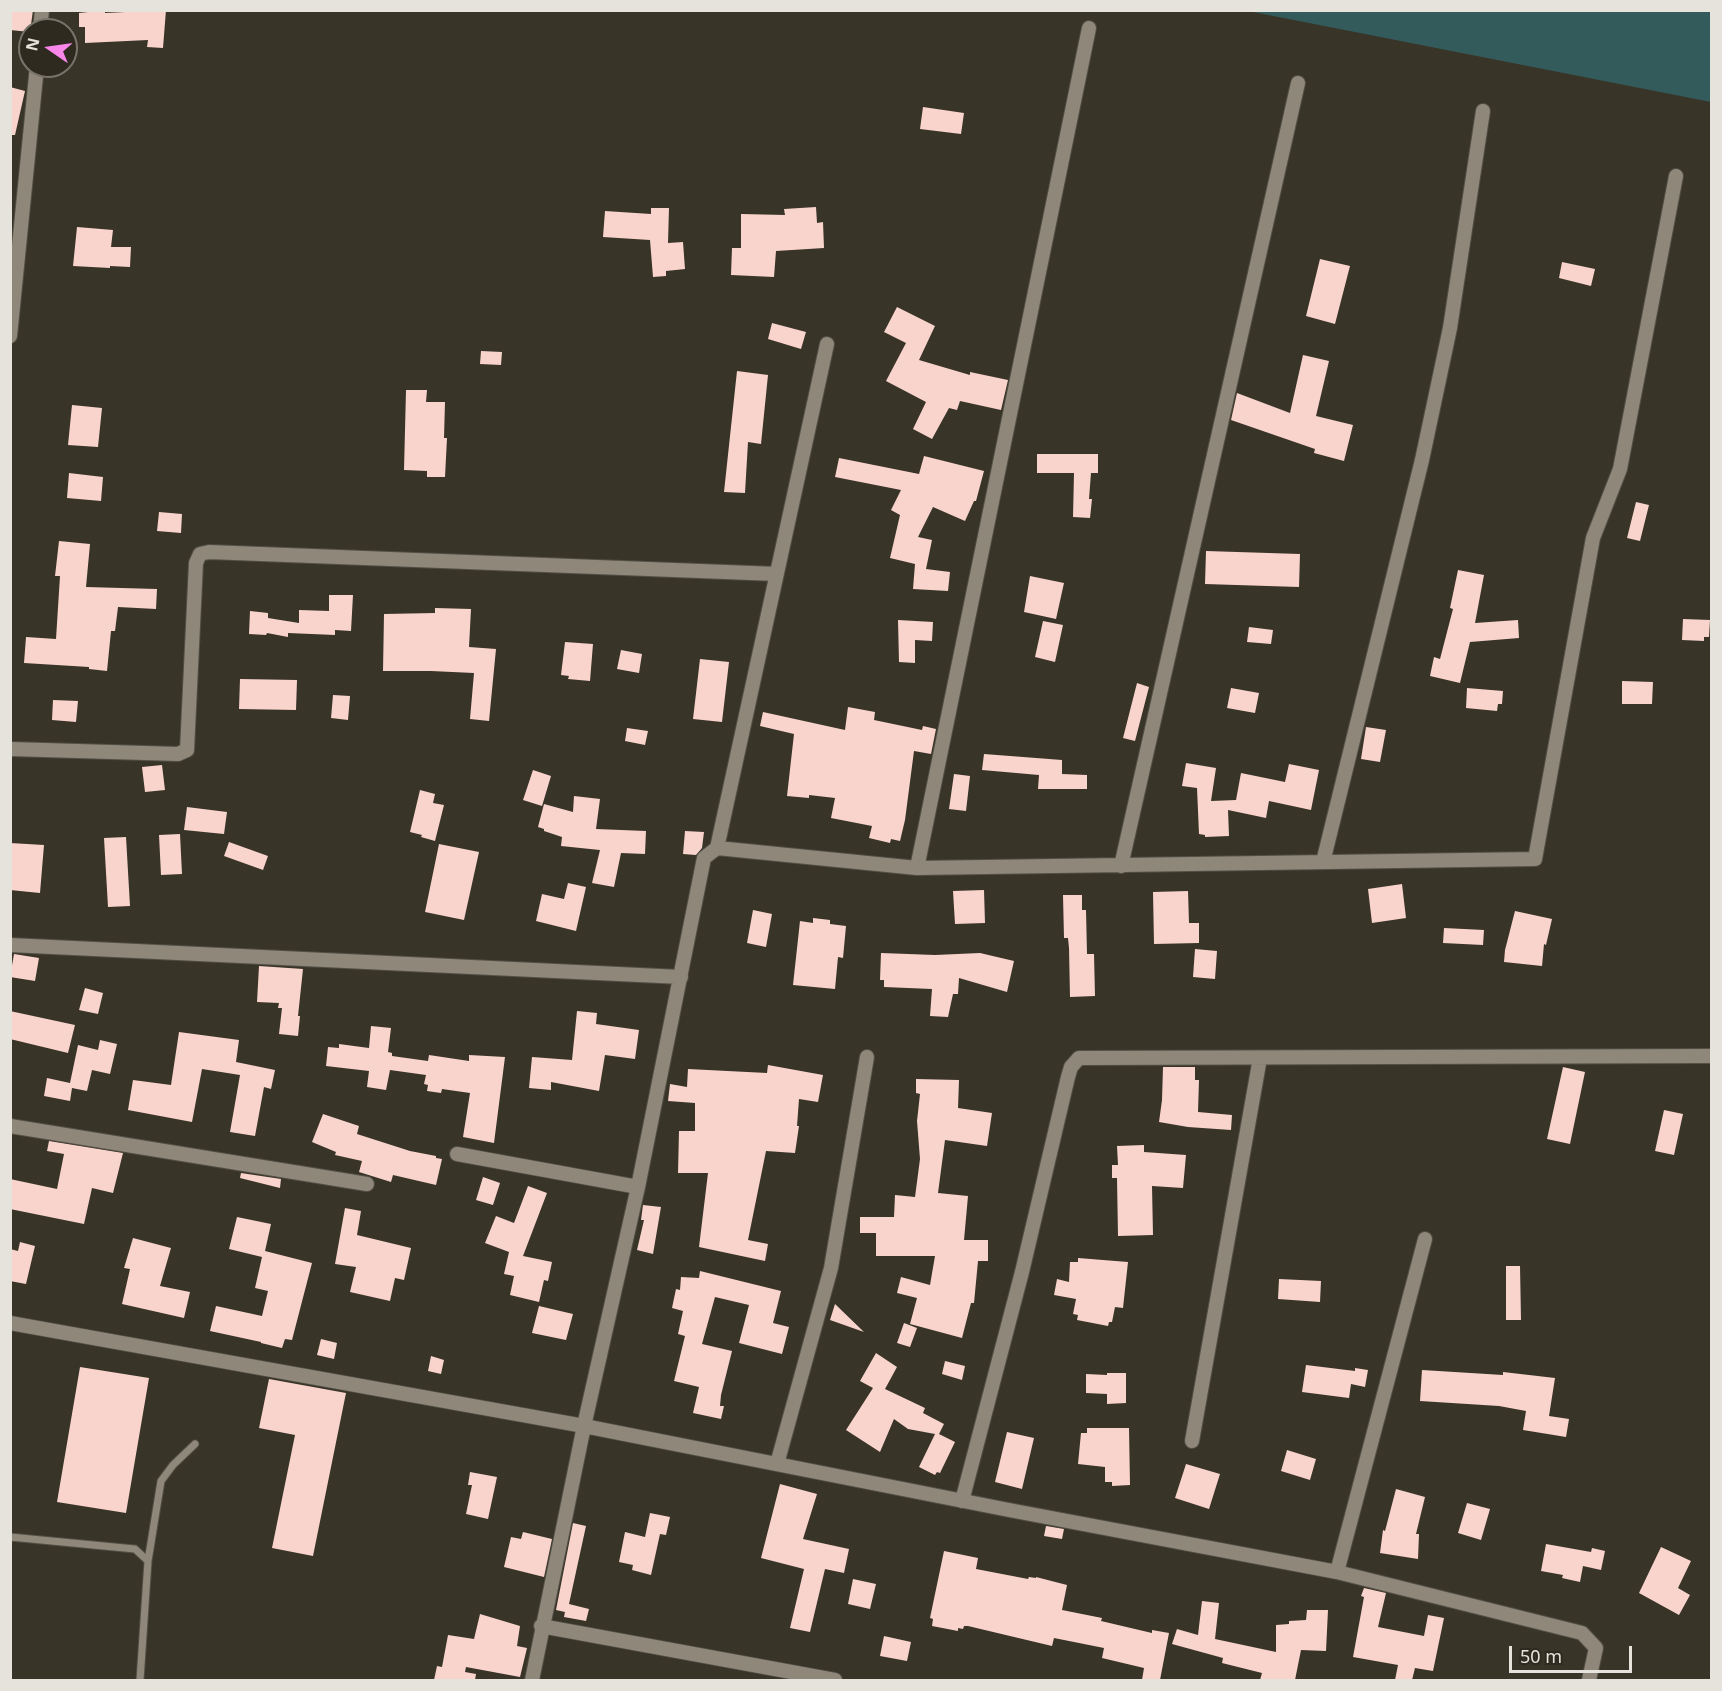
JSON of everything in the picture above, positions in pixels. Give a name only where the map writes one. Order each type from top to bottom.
[{"type":"street","points":[[917,868],[1089,28]]},
{"type":"street","points":[[10,336],[14,267],[36,78]]},
{"type":"street","points":[[1120,866],[1298,83]]},
{"type":"street","points":[[1323,862],[1422,459],[1450,328],[1483,111]]},
{"type":"street","points":[[717,848],[917,868],[1535,859],[1593,538],[1620,469],[1676,176]]},
{"type":"street","points":[[532,1680],[584,1426],[638,1187],[704,858],[717,848],[827,344]]},
{"type":"street","points":[[10,749],[178,754],[187,750],[196,563],[200,554],[209,552],[777,574]]},
{"type":"street","points":[[10,945],[681,977]]},
{"type":"street","points":[[962,1501],[1022,1272],[1071,1067],[1079,1058],[1712,1056]]},
{"type":"street","points":[[777,1464],[831,1268],[867,1057]]},
{"type":"street","points":[[1192,1441],[1260,1058]]},
{"type":"street","points":[[10,1126],[366,1184]]},
{"type":"street","points":[[457,1154],[638,1187]]},
{"type":"street","points":[[1337,1572],[1425,1239]]},
{"type":"street","points":[[10,1323],[584,1426],[1337,1572],[1582,1633],[1596,1648],[1589,1680]]},
{"type":"street","points":[[542,1626],[835,1680]]},
{"type":"lane","points":[[140,1680],[148,1561],[161,1481],[173,1465],[195,1444]]},
{"type":"lane","points":[[10,1537],[135,1549],[148,1561]]},
{"type":"water","points":[[1248,11],[1711,11],[1711,102]]},
{"type":"building","points":[[10,10],[33,10],[32,18],[18,18],[18,31],[10,30]]},
{"type":"building","points":[[88,10],[105,10],[105,13],[166,10],[163,48],[147,47],[148,40],[85,43],[85,27],[79,27],[79,13],[88,12]]},
{"type":"building","points":[[10,87],[25,91],[15,135],[10,135]]},
{"type":"building","points":[[923,107],[964,113],[961,134],[920,129]]},
{"type":"building","points":[[816,207],[817,223],[823,222],[824,248],[776,251],[774,277],[731,275],[732,248],[741,248],[741,214],[785,215],[784,209]]},
{"type":"building","points":[[651,208],[669,208],[668,243],[683,242],[685,269],[666,271],[666,276],[653,277],[650,240],[603,237],[605,211],[651,214]]},
{"type":"building","points":[[77,227],[113,230],[111,247],[131,247],[130,267],[73,266]]},
{"type":"building","points":[[1320,259],[1350,266],[1335,324],[1306,316]]},
{"type":"building","points":[[1562,262],[1595,269],[1591,286],[1559,278]]},
{"type":"building","points":[[897,307],[935,326],[919,360],[970,375],[970,372],[1008,380],[1001,410],[960,401],[957,410],[949,408],[932,439],[913,429],[926,402],[886,381],[906,343],[884,332]]},
{"type":"building","points":[[772,323],[806,332],[801,349],[768,339]]},
{"type":"building","points":[[481,351],[502,352],[501,365],[480,364]]},
{"type":"building","points":[[1303,355],[1329,361],[1316,416],[1353,425],[1344,461],[1314,453],[1315,449],[1231,420],[1237,393],[1290,413]]},
{"type":"building","points":[[737,371],[768,375],[761,444],[748,442],[745,493],[724,492]]},
{"type":"building","points":[[406,390],[427,390],[426,402],[445,402],[444,438],[447,438],[445,477],[427,477],[427,471],[404,470]]},
{"type":"building","points":[[72,405],[102,408],[98,447],[68,445]]},
{"type":"building","points":[[1037,454],[1098,454],[1098,473],[1091,473],[1090,518],[1073,517],[1074,473],[1037,473]]},
{"type":"building","points":[[924,456],[984,471],[976,501],[965,521],[933,507],[918,537],[932,540],[926,569],[950,572],[948,591],[913,589],[915,564],[890,558],[900,515],[891,510],[901,490],[835,477],[839,458],[919,474]]},
{"type":"building","points":[[69,473],[103,477],[101,501],[67,498]]},
{"type":"building","points":[[1636,502],[1649,505],[1640,541],[1627,538]]},
{"type":"building","points":[[159,512],[182,514],[181,533],[157,531]]},
{"type":"building","points":[[59,541],[90,544],[86,587],[157,589],[156,609],[118,607],[115,631],[111,631],[107,671],[89,669],[89,667],[24,663],[26,637],[56,639],[60,576],[55,576]]},
{"type":"building","points":[[1206,551],[1300,554],[1299,587],[1205,584]]},
{"type":"building","points":[[1458,570],[1484,575],[1475,623],[1518,620],[1519,638],[1470,642],[1460,683],[1430,676],[1434,657],[1440,659],[1453,609],[1450,608]]},
{"type":"building","points":[[1030,576],[1064,583],[1056,619],[1024,612]]},
{"type":"building","points":[[329,595],[353,595],[351,631],[335,630],[335,635],[288,633],[288,637],[267,633],[266,635],[249,634],[250,611],[268,613],[268,618],[299,623],[299,610],[329,611]]},
{"type":"building","points":[[435,608],[471,609],[469,647],[496,649],[489,721],[470,719],[474,673],[383,671],[384,614],[435,613]]},
{"type":"building","points":[[1683,619],[1710,620],[1709,637],[1704,637],[1704,641],[1682,640]]},
{"type":"building","points":[[898,620],[933,622],[932,641],[915,640],[915,663],[899,662]]},
{"type":"building","points":[[1043,621],[1063,625],[1055,662],[1035,657]]},
{"type":"building","points":[[1249,627],[1273,630],[1271,644],[1247,642]]},
{"type":"building","points":[[565,642],[593,644],[590,681],[568,679],[569,676],[561,675]]},
{"type":"building","points":[[621,650],[642,654],[639,673],[617,669]]},
{"type":"building","points":[[700,659],[729,662],[722,722],[693,719]]},
{"type":"building","points":[[240,679],[297,680],[296,710],[239,709]]},
{"type":"building","points":[[1622,681],[1653,682],[1652,704],[1622,704]]},
{"type":"building","points":[[1137,683],[1149,687],[1135,741],[1123,738]]},
{"type":"building","points":[[1231,688],[1259,693],[1255,713],[1227,708]]},
{"type":"building","points":[[1467,688],[1503,691],[1502,704],[1498,704],[1497,711],[1466,708]]},
{"type":"building","points":[[333,695],[350,696],[348,720],[331,718]]},
{"type":"building","points":[[53,700],[78,701],[76,722],[52,720]]},
{"type":"building","points":[[848,707],[875,712],[874,720],[922,730],[923,726],[936,729],[931,754],[914,751],[900,841],[891,839],[890,843],[869,838],[872,826],[831,818],[835,798],[809,795],[809,798],[787,796],[794,734],[760,726],[763,712],[845,730]]},
{"type":"building","points":[[1366,727],[1386,730],[1380,762],[1361,759]]},
{"type":"building","points":[[627,728],[648,731],[645,745],[625,741]]},
{"type":"building","points":[[984,754],[1062,760],[1062,774],[1087,775],[1087,789],[1038,789],[1039,775],[982,770]]},
{"type":"building","points":[[1186,763],[1216,768],[1211,801],[1236,800],[1241,773],[1285,782],[1289,764],[1319,770],[1311,810],[1269,801],[1266,818],[1228,810],[1229,836],[1205,837],[1199,834],[1197,788],[1182,786]]},
{"type":"building","points":[[162,765],[165,790],[145,792],[142,767]]},
{"type":"building","points":[[533,770],[551,776],[542,806],[523,800]]},
{"type":"building","points":[[954,774],[970,776],[966,811],[949,809]]},
{"type":"building","points":[[420,790],[435,794],[433,803],[444,805],[435,841],[410,832]]},
{"type":"building","points":[[574,796],[600,799],[596,829],[646,831],[645,854],[621,853],[614,887],[592,883],[600,850],[561,846],[562,837],[538,827],[544,804],[573,812]]},
{"type":"building","points":[[187,807],[227,812],[224,834],[184,830]]},
{"type":"building","points":[[685,831],[704,832],[702,848],[696,855],[683,854]]},
{"type":"building","points":[[180,834],[182,874],[161,875],[159,835]]},
{"type":"building","points":[[126,837],[130,906],[108,907],[104,838]]},
{"type":"building","points":[[229,842],[268,856],[263,870],[224,856]]},
{"type":"building","points":[[10,843],[44,845],[40,893],[10,890]]},
{"type":"building","points":[[439,844],[479,852],[464,920],[425,912]]},
{"type":"building","points":[[568,883],[586,887],[576,931],[536,921],[542,894],[564,899]]},
{"type":"building","points":[[1402,884],[1406,918],[1372,923],[1368,889]]},
{"type":"building","points":[[984,890],[985,923],[955,924],[953,891]]},
{"type":"building","points":[[1188,891],[1189,923],[1199,923],[1199,943],[1154,944],[1153,892]]},
{"type":"building","points":[[1063,895],[1082,895],[1082,910],[1086,910],[1087,954],[1094,954],[1095,996],[1070,997],[1069,948],[1068,938],[1064,938]]},
{"type":"building","points":[[753,910],[772,914],[766,947],[747,943]]},
{"type":"building","points":[[1515,911],[1552,919],[1546,945],[1544,944],[1542,966],[1504,962]]},
{"type":"building","points":[[813,918],[830,920],[830,924],[846,926],[843,958],[838,957],[835,989],[793,985],[800,921],[813,923]]},
{"type":"building","points":[[1444,928],[1484,930],[1483,945],[1443,943]]},
{"type":"building","points":[[1195,949],[1217,951],[1215,979],[1193,977]]},
{"type":"building","points":[[881,953],[935,955],[980,953],[1014,961],[1007,992],[959,978],[958,994],[953,994],[948,1017],[930,1016],[932,989],[884,987],[884,980],[880,980]]},
{"type":"building","points":[[14,954],[39,958],[35,981],[10,977]]},
{"type":"building","points":[[259,966],[303,969],[298,1036],[279,1034],[282,1008],[278,1008],[279,1003],[257,1002]]},
{"type":"building","points":[[85,988],[103,993],[98,1014],[79,1010]]},
{"type":"building","points":[[10,1011],[75,1025],[68,1053],[10,1039]]},
{"type":"building","points":[[577,1011],[597,1013],[596,1024],[639,1030],[635,1059],[605,1055],[599,1091],[551,1082],[551,1090],[529,1088],[532,1057],[572,1060]]},
{"type":"building","points":[[371,1026],[391,1028],[388,1052],[392,1053],[392,1056],[428,1061],[429,1055],[469,1061],[469,1055],[505,1057],[494,1143],[463,1137],[470,1093],[442,1089],[441,1093],[427,1091],[428,1085],[424,1084],[426,1075],[390,1070],[386,1090],[367,1087],[369,1071],[326,1066],[328,1047],[339,1048],[339,1044],[369,1048]]},
{"type":"building","points":[[179,1032],[239,1040],[236,1062],[275,1070],[271,1089],[264,1087],[255,1136],[230,1132],[240,1075],[202,1069],[192,1122],[128,1110],[133,1080],[171,1085]]},
{"type":"building","points":[[100,1040],[117,1044],[110,1074],[92,1070],[87,1091],[72,1088],[70,1101],[44,1096],[47,1078],[70,1083],[78,1045],[98,1050]]},
{"type":"building","points":[[768,1065],[823,1075],[818,1102],[799,1099],[797,1126],[799,1126],[795,1153],[766,1151],[748,1240],[768,1244],[765,1261],[699,1247],[708,1173],[678,1173],[679,1131],[695,1131],[695,1103],[668,1101],[670,1084],[687,1087],[688,1069],[767,1073]]},
{"type":"building","points":[[1163,1067],[1195,1067],[1195,1080],[1199,1080],[1198,1112],[1232,1115],[1231,1130],[1159,1122]]},
{"type":"building","points":[[1563,1067],[1585,1072],[1570,1144],[1547,1139]]},
{"type":"building","points":[[916,1079],[959,1080],[958,1108],[992,1113],[987,1146],[945,1140],[938,1193],[968,1196],[964,1240],[988,1240],[988,1261],[978,1261],[974,1303],[971,1303],[962,1338],[910,1324],[917,1298],[897,1293],[901,1277],[930,1285],[935,1256],[876,1256],[876,1233],[860,1233],[860,1217],[894,1217],[895,1195],[915,1197],[920,1159],[917,1121],[920,1094],[916,1093]]},
{"type":"building","points":[[1664,1110],[1683,1114],[1674,1155],[1655,1151]]},
{"type":"building","points":[[323,1114],[359,1126],[357,1134],[442,1159],[436,1185],[393,1175],[391,1182],[359,1172],[362,1161],[335,1155],[336,1152],[312,1142]]},
{"type":"building","points":[[49,1141],[123,1153],[113,1193],[92,1188],[84,1224],[10,1209],[10,1179],[57,1189],[64,1154],[47,1151]]},
{"type":"building","points":[[1144,1145],[1144,1152],[1186,1155],[1183,1188],[1152,1186],[1153,1235],[1118,1236],[1117,1178],[1112,1178],[1112,1165],[1118,1165],[1117,1146]]},
{"type":"building","points":[[241,1173],[281,1179],[280,1188],[240,1178]]},
{"type":"building","points":[[483,1177],[500,1183],[493,1205],[476,1200]]},
{"type":"building","points":[[528,1186],[547,1193],[523,1256],[552,1262],[548,1281],[544,1280],[539,1302],[510,1295],[514,1276],[504,1274],[509,1252],[485,1243],[496,1216],[514,1223]]},
{"type":"building","points":[[643,1205],[661,1207],[653,1254],[637,1250],[644,1220],[641,1220]]},
{"type":"building","points":[[345,1208],[361,1211],[357,1235],[411,1248],[404,1280],[395,1278],[390,1301],[350,1292],[356,1267],[335,1264]]},
{"type":"building","points":[[237,1217],[271,1224],[265,1251],[312,1263],[292,1340],[285,1339],[282,1348],[210,1331],[216,1306],[262,1316],[268,1291],[255,1288],[262,1257],[229,1249]]},
{"type":"building","points":[[133,1238],[171,1248],[160,1286],[190,1292],[184,1318],[122,1304],[130,1269],[124,1268]]},
{"type":"building","points":[[20,1242],[35,1246],[26,1284],[10,1281],[10,1249],[18,1251]]},
{"type":"building","points":[[1078,1258],[1128,1262],[1123,1308],[1115,1307],[1112,1322],[1109,1322],[1108,1326],[1077,1320],[1078,1315],[1073,1314],[1076,1299],[1054,1295],[1057,1279],[1069,1282],[1070,1262],[1078,1262]]},
{"type":"building","points":[[1506,1266],[1520,1266],[1521,1320],[1506,1320]]},
{"type":"building","points":[[700,1271],[781,1291],[773,1323],[789,1327],[782,1354],[739,1343],[749,1305],[715,1297],[702,1344],[732,1351],[721,1395],[720,1406],[724,1406],[721,1419],[693,1413],[699,1387],[674,1381],[685,1336],[678,1334],[683,1311],[672,1308],[676,1289],[680,1290],[681,1277],[699,1278]]},
{"type":"building","points":[[1279,1279],[1321,1281],[1320,1302],[1278,1299]]},
{"type":"building","points":[[835,1304],[864,1332],[830,1320]]},
{"type":"building","points":[[539,1306],[573,1314],[566,1340],[532,1333]]},
{"type":"building","points":[[904,1323],[917,1328],[910,1347],[897,1343]]},
{"type":"building","points":[[321,1339],[337,1343],[334,1359],[317,1355]]},
{"type":"building","points":[[876,1353],[897,1367],[885,1389],[925,1408],[923,1413],[944,1424],[939,1434],[955,1442],[940,1473],[937,1472],[935,1475],[919,1467],[935,1434],[908,1429],[894,1419],[880,1452],[846,1430],[873,1388],[860,1381]]},
{"type":"building","points":[[431,1356],[444,1360],[441,1374],[428,1371]]},
{"type":"building","points":[[945,1361],[965,1366],[962,1380],[942,1374]]},
{"type":"building","points":[[1306,1365],[1355,1371],[1355,1368],[1368,1370],[1365,1387],[1351,1384],[1349,1398],[1302,1392]]},
{"type":"building","points":[[80,1367],[149,1378],[126,1513],[57,1502]]},
{"type":"building","points":[[1422,1370],[1503,1375],[1503,1372],[1555,1378],[1549,1416],[1569,1419],[1566,1437],[1523,1430],[1526,1411],[1499,1406],[1420,1401]]},
{"type":"building","points":[[1107,1373],[1126,1373],[1126,1403],[1107,1404],[1107,1394],[1086,1393],[1086,1374],[1107,1375]]},
{"type":"building","points":[[269,1379],[346,1393],[313,1556],[272,1548],[295,1435],[259,1428]]},
{"type":"building","points":[[1087,1428],[1129,1428],[1130,1485],[1112,1486],[1112,1482],[1105,1482],[1105,1467],[1078,1464],[1081,1433],[1087,1433]]},
{"type":"building","points":[[1007,1432],[1034,1438],[1022,1489],[995,1482]]},
{"type":"building","points":[[1287,1450],[1316,1459],[1310,1480],[1281,1471]]},
{"type":"building","points":[[1186,1464],[1220,1474],[1209,1509],[1175,1498]]},
{"type":"building","points":[[470,1472],[497,1477],[488,1519],[466,1514],[472,1485],[468,1485]]},
{"type":"building","points":[[780,1484],[817,1494],[803,1539],[849,1549],[844,1573],[825,1569],[810,1632],[790,1628],[804,1569],[761,1558]]},
{"type":"building","points":[[1396,1489],[1425,1497],[1416,1534],[1419,1534],[1418,1559],[1380,1553],[1383,1530],[1385,1531]]},
{"type":"building","points":[[1467,1503],[1490,1509],[1481,1540],[1458,1533]]},
{"type":"building","points":[[650,1513],[670,1517],[666,1535],[660,1534],[651,1575],[632,1570],[633,1565],[619,1562],[625,1532],[645,1537]]},
{"type":"building","points":[[573,1523],[586,1526],[569,1604],[589,1609],[586,1621],[564,1617],[565,1612],[556,1610]]},
{"type":"building","points":[[1046,1526],[1064,1529],[1062,1539],[1044,1536]]},
{"type":"building","points":[[523,1532],[552,1539],[544,1577],[504,1567],[511,1537],[521,1539]]},
{"type":"building","points":[[1546,1544],[1591,1552],[1592,1548],[1605,1551],[1601,1570],[1583,1566],[1580,1582],[1562,1578],[1563,1575],[1541,1571]]},
{"type":"building","points":[[1661,1547],[1691,1561],[1678,1588],[1690,1595],[1679,1615],[1639,1593]]},
{"type":"building","points":[[944,1551],[978,1558],[976,1569],[1028,1579],[1036,1577],[1067,1585],[1062,1610],[1102,1618],[1101,1621],[1152,1633],[1152,1630],[1169,1633],[1160,1680],[1142,1680],[1144,1668],[1102,1658],[1104,1648],[1054,1638],[1052,1646],[968,1626],[964,1626],[963,1629],[958,1628],[958,1631],[932,1626],[933,1619],[930,1618]]},
{"type":"building","points":[[853,1579],[876,1584],[870,1609],[848,1604]]},
{"type":"building","points":[[1364,1588],[1386,1593],[1378,1627],[1424,1636],[1428,1615],[1444,1618],[1433,1671],[1415,1668],[1412,1680],[1395,1680],[1398,1665],[1353,1657]]},
{"type":"building","points":[[1202,1601],[1219,1603],[1215,1639],[1276,1652],[1276,1625],[1289,1624],[1289,1621],[1306,1620],[1307,1610],[1328,1610],[1326,1651],[1301,1650],[1295,1680],[1260,1680],[1262,1673],[1222,1663],[1223,1658],[1172,1644],[1177,1629],[1198,1635]]},
{"type":"building","points":[[480,1614],[520,1626],[517,1646],[527,1648],[520,1677],[466,1667],[465,1672],[476,1674],[475,1680],[434,1680],[437,1666],[442,1667],[448,1635],[474,1639]]},
{"type":"building","points":[[884,1636],[911,1642],[907,1661],[880,1656]]}]
